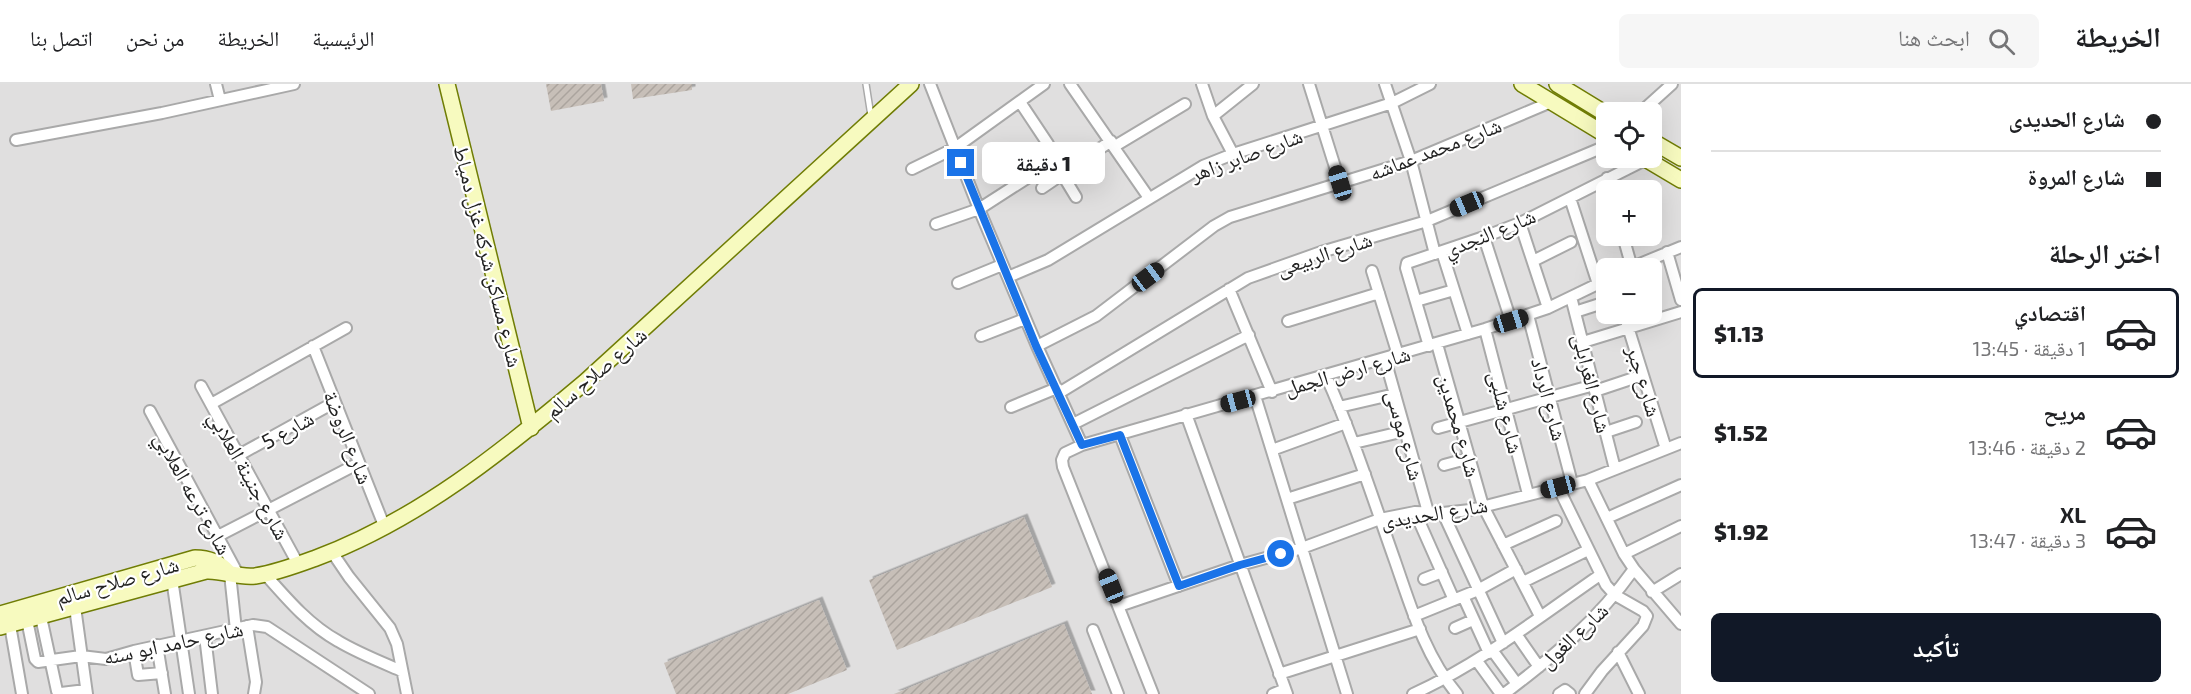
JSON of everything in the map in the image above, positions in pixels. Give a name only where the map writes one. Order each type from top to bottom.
[{"type":"street","points":[[216,84],[220,100]]},
{"type":"street","points":[[16,140],[294,84]]},
{"type":"street","name":"شارع مساكن شركه غزل دمياط","points":[[447,84],[531,428]]},
{"type":"street","name":"شارع صلاح سالم","points":[[3,622],[34,618],[206,571],[234,575],[265,574],[332,552],[385,528],[425,505],[531,428],[637,335],[911,84]]},
{"type":"street","points":[[930,84],[1036,346],[1082,445],[1065,453],[1062,460],[1063,468],[1153,694]]},
{"type":"street","points":[[912,169],[955,148],[1044,84]]},
{"type":"street","points":[[1070,84],[1149,198]]},
{"type":"street","points":[[1202,84],[1213,116],[1233,154]]},
{"type":"street","points":[[1213,116],[1253,84]]},
{"type":"street","points":[[1308,84],[1340,183]]},
{"type":"street","points":[[1385,84],[1411,161],[1427,221],[1454,290],[1468,334]]},
{"type":"street","name":"شارع صابر زاهر","points":[[1008,277],[1048,260],[1203,166],[1233,154],[1392,104],[1431,84]]},
{"type":"street","points":[[1522,84],[1596,126]]},
{"type":"street","points":[[1557,84],[1596,108]]},
{"type":"street","points":[[1652,102],[1672,84]]},
{"type":"street","points":[[1020,102],[1048,144]]},
{"type":"street","name":"شارع محمد عماشه","points":[[1036,346],[1096,316],[1214,226],[1230,217],[1411,161],[1551,102]]},
{"type":"street","points":[[1042,188],[1113,144],[1185,104]]},
{"type":"street","points":[[1662,147],[1681,158]]},
{"type":"street","name":"شارع الربيعى","points":[[1011,407],[1058,391],[1248,278],[1321,252],[1427,221],[1596,150]]},
{"type":"street","name":"شارع النجدي","points":[[1433,345],[1416,302],[1406,265],[1520,222],[1626,168]]},
{"type":"street","points":[[1662,168],[1681,180]]},
{"type":"street","points":[[936,224],[979,209],[1035,173]]},
{"type":"street","points":[[1062,174],[1076,197]]},
{"type":"street","points":[[1570,198],[1596,266]]},
{"type":"street","points":[[1520,222],[1548,308]]},
{"type":"street","points":[[1484,237],[1511,321]]},
{"type":"street","points":[[1533,261],[1571,242]]},
{"type":"street","points":[[1654,258],[1681,247]]},
{"type":"street","points":[[1667,252],[1681,300]]},
{"type":"street","points":[[958,283],[1002,265]]},
{"type":"street","points":[[1372,271],[1398,355]]},
{"type":"street","name":"شارع ارض الجمل","points":[[1082,445],[1186,414],[1272,392],[1511,321],[1548,308],[1596,285]]},
{"type":"street","points":[[1229,289],[1272,392]]},
{"type":"street","points":[[1416,302],[1454,290]]},
{"type":"street","points":[[1288,321],[1379,293]]},
{"type":"street","name":"شارع الغرابلى","points":[[1571,297],[1616,469]]},
{"type":"street","points":[[1575,312],[1596,305]]},
{"type":"street","points":[[1583,342],[1681,312]]},
{"type":"street","name":"شارع الرداد","points":[[1528,315],[1572,483]]},
{"type":"street","points":[[981,336],[1025,319]]},
{"type":"street","name":"شارع جبر","points":[[1628,324],[1666,449]]},
{"type":"street","points":[[211,404],[346,328]]},
{"type":"street","name":"شارع شلبى","points":[[1485,329],[1528,494]]},
{"type":"street","points":[[1073,424],[1249,335]]},
{"type":"street","name":"شارع محمدين","points":[[1433,345],[1460,422],[1483,506],[1540,616]]},
{"type":"street","name":"شارع الروضة","points":[[313,346],[385,528]]},
{"type":"street","name":"شارع موسى","points":[[1385,359],[1428,512]]},
{"type":"street","points":[[1438,428],[1550,397],[1643,375]]},
{"type":"street","points":[[1326,376],[1354,443],[1414,616],[1434,661],[1456,694]]},
{"type":"street","name":"شارع جنينة العلابي","points":[[201,386],[298,564]]},
{"type":"street","points":[[1340,407],[1395,394]]},
{"type":"street","points":[[1256,396],[1347,694]]},
{"type":"street","name":"شارع 5","points":[[239,455],[335,402]]},
{"type":"street","name":"شارع ترعه العلابي","points":[[150,411],[218,536],[234,575]]},
{"type":"street","points":[[1186,414],[1286,691],[1273,694]]},
{"type":"street","points":[[1606,432],[1636,422]]},
{"type":"street","points":[[1272,450],[1346,423]]},
{"type":"street","points":[[1354,443],[1404,431]]},
{"type":"street","points":[[1120,435],[1179,586]]},
{"type":"street","name":"شارع الحديدى","points":[[1119,606],[1240,565],[1302,548],[1380,519],[1415,512],[1443,513],[1483,506],[1588,480],[1681,443]]},
{"type":"street","points":[[1444,465],[1470,458]]},
{"type":"street","points":[[218,536],[359,463]]},
{"type":"street","points":[[1287,499],[1365,474]]},
{"type":"street","points":[[1588,480],[1624,554],[1652,592],[1681,624]]},
{"type":"street","points":[[1607,518],[1681,485]]},
{"type":"street","points":[[1558,487],[1600,574],[1615,596],[1643,611],[1647,616],[1644,626],[1618,652],[1586,694]]},
{"type":"street","points":[[1415,512],[1442,572],[1473,620],[1490,652],[1517,684]]},
{"type":"street","points":[[1443,513],[1503,643]]},
{"type":"street","points":[[1503,545],[1556,521]]},
{"type":"street","points":[[1624,554],[1681,526]]},
{"type":"street","points":[[1523,582],[1588,550]]},
{"type":"street","points":[[332,552],[390,628],[397,644],[407,694]]},
{"type":"street","name":"شارع صلاح سالم","points":[[3,622],[195,558],[218,563],[234,575]]},
{"type":"street","points":[[1414,616],[1478,590],[1516,569]]},
{"type":"street","name":"شارع الغول","points":[[1502,694],[1579,634],[1615,596],[1634,569]]},
{"type":"street","points":[[1424,579],[1442,572]]},
{"type":"street","points":[[265,574],[315,626],[337,641],[402,671]]},
{"type":"street","points":[[1413,694],[1445,680],[1477,661],[1600,574]]},
{"type":"street","points":[[1652,592],[1681,574]]},
{"type":"street","points":[[234,575],[236,630]]},
{"type":"street","points":[[172,579],[187,694]]},
{"type":"street","points":[[34,618],[35,660],[40,662],[51,660],[57,691],[60,693],[87,692],[75,607]]},
{"type":"street","points":[[1455,628],[1473,620]]},
{"type":"street","points":[[3,622],[21,694]]},
{"type":"street","name":"شارع حامد ابو سنه","points":[[51,660],[81,656],[106,659],[158,645],[253,625],[267,627],[369,694]]},
{"type":"street","points":[[248,626],[256,682],[254,694]]},
{"type":"street","points":[[1279,674],[1420,629]]},
{"type":"street","points":[[1093,630],[1118,694]]},
{"type":"street","points":[[1516,634],[1539,667]]},
{"type":"street","points":[[205,636],[212,694]]},
{"type":"street","points":[[158,645],[165,694]]},
{"type":"street","points":[[134,651],[138,675],[162,673]]},
{"type":"street","points":[[1618,652],[1639,694]]},
{"type":"street","points":[[1477,661],[1502,694]]},
{"type":"street","points":[[1559,694],[1565,690],[1570,694]]},
{"type":"lane","points":[[866,84],[872,120]]},
{"type":"shaded area","points":[[0,84],[1681,84],[1681,694],[0,694]]},
{"type":"building","points":[[546,84],[601,84],[604,101],[551,111]]},
{"type":"building","points":[[631,84],[692,84],[692,90],[633,99]]},
{"type":"building","points":[[1024,517],[1052,587],[897,650],[869,580]]},
{"type":"building","points":[[819,600],[847,670],[788,694],[676,694],[664,663]]},
{"type":"building","points":[[1064,624],[1092,694],[894,694]]},
{"type":"route","points":[[961,163],[1036,346],[1082,445],[1120,435],[1179,586],[1281,554]]}]
